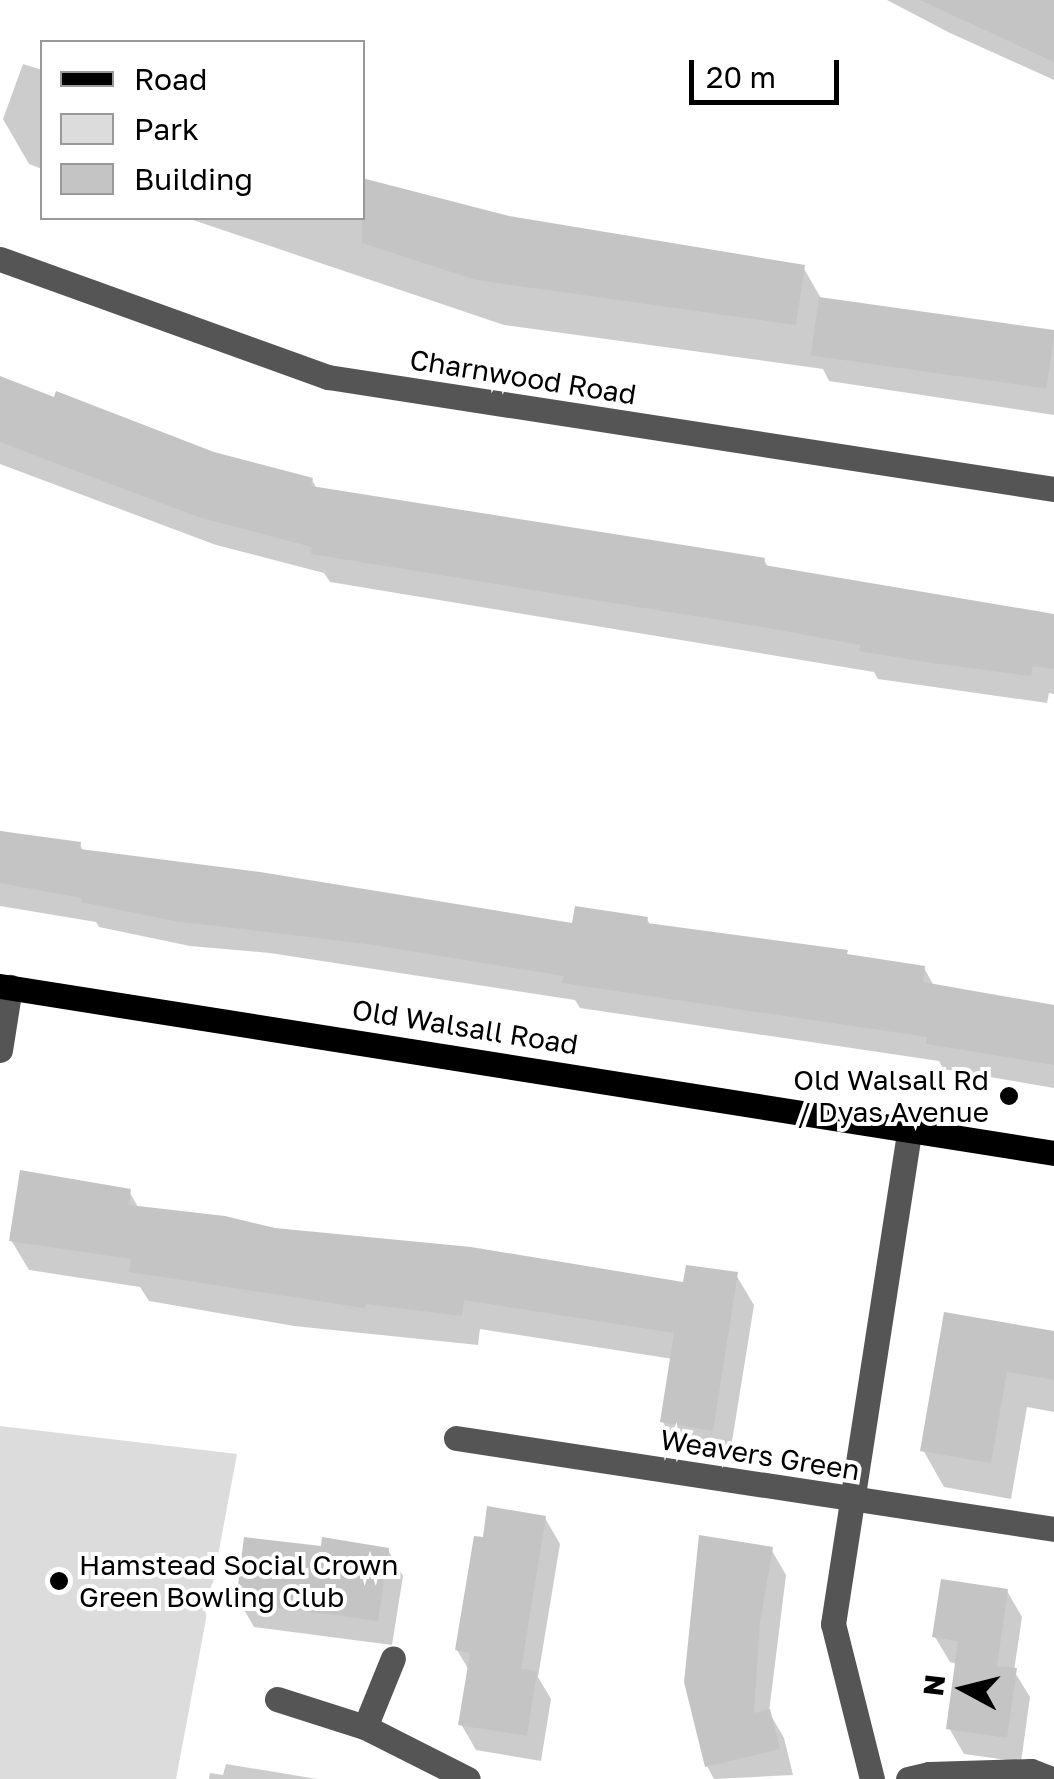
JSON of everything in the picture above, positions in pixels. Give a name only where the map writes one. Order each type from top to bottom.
[{"type":"main road","name":"Old Walsall Road","points":[[5,986],[1054,1154]]},
{"type":"street","name":"Charnwood Road","points":[[0,259],[328,377],[1054,489]]},
{"type":"street","name":"Old Walsall Road","points":[[0,1050],[5,986]]},
{"type":"street","points":[[872,1779],[834,1624],[909,1131]]},
{"type":"street","name":"Weavers Green","points":[[456,1438],[1054,1529]]},
{"type":"street","points":[[365,1727],[393,1658]]},
{"type":"street","points":[[277,1699],[365,1727],[468,1779]]},
{"type":"street","points":[[908,1779],[929,1774],[1031,1771],[1052,1779]]},
{"type":"green space","points":[[0,1426],[237,1454],[176,1779],[0,1779]]},
{"type":"building","points":[[920,0],[1054,0],[1054,62]]},
{"type":"building","points":[[365,179],[509,216],[805,265],[796,325],[476,280],[362,243]]},
{"type":"building","points":[[819,297],[1054,330],[1046,389],[811,355]]},
{"type":"building","points":[[0,376],[54,397],[56,391],[214,452],[313,478],[311,486],[765,558],[764,565],[1054,614],[1054,669],[1033,666],[1031,676],[939,664],[859,651],[860,645],[768,628],[311,554],[312,547],[198,517],[0,442]]},
{"type":"building","points":[[0,831],[81,842],[80,849],[260,872],[572,923],[575,906],[648,917],[647,923],[848,950],[847,954],[925,966],[923,982],[1054,1005],[1054,1065],[926,1044],[927,1037],[562,983],[564,976],[367,944],[174,921],[81,902],[82,898],[0,883]]},
{"type":"building","points":[[20,1170],[131,1189],[129,1205],[225,1216],[275,1228],[471,1247],[683,1282],[686,1265],[738,1272],[713,1431],[660,1422],[674,1333],[464,1300],[462,1316],[366,1304],[365,1308],[129,1272],[131,1259],[9,1241]]},
{"type":"building","points":[[944,1312],[1054,1331],[1054,1380],[1007,1372],[991,1463],[920,1451]]},
{"type":"building","points":[[487,1506],[546,1516],[521,1669],[537,1671],[527,1736],[458,1725],[470,1653],[455,1650],[474,1536],[483,1537]]},
{"type":"building","points":[[699,1535],[773,1547],[760,1622],[754,1713],[770,1709],[780,1749],[705,1767],[684,1682]]},
{"type":"building","points":[[244,1537],[321,1546],[322,1537],[389,1548],[378,1621],[236,1602]]},
{"type":"building","points":[[941,1579],[1008,1589],[997,1666],[1017,1668],[1007,1738],[946,1729],[958,1641],[932,1637]]},
{"type":"place","name":"Old Walsall Rd / Dyas Avenue","points":[[1009,1096]]},
{"type":"place","name":"Hamstead Social Crown Green Bowling Club","points":[[59,1581]]}]
